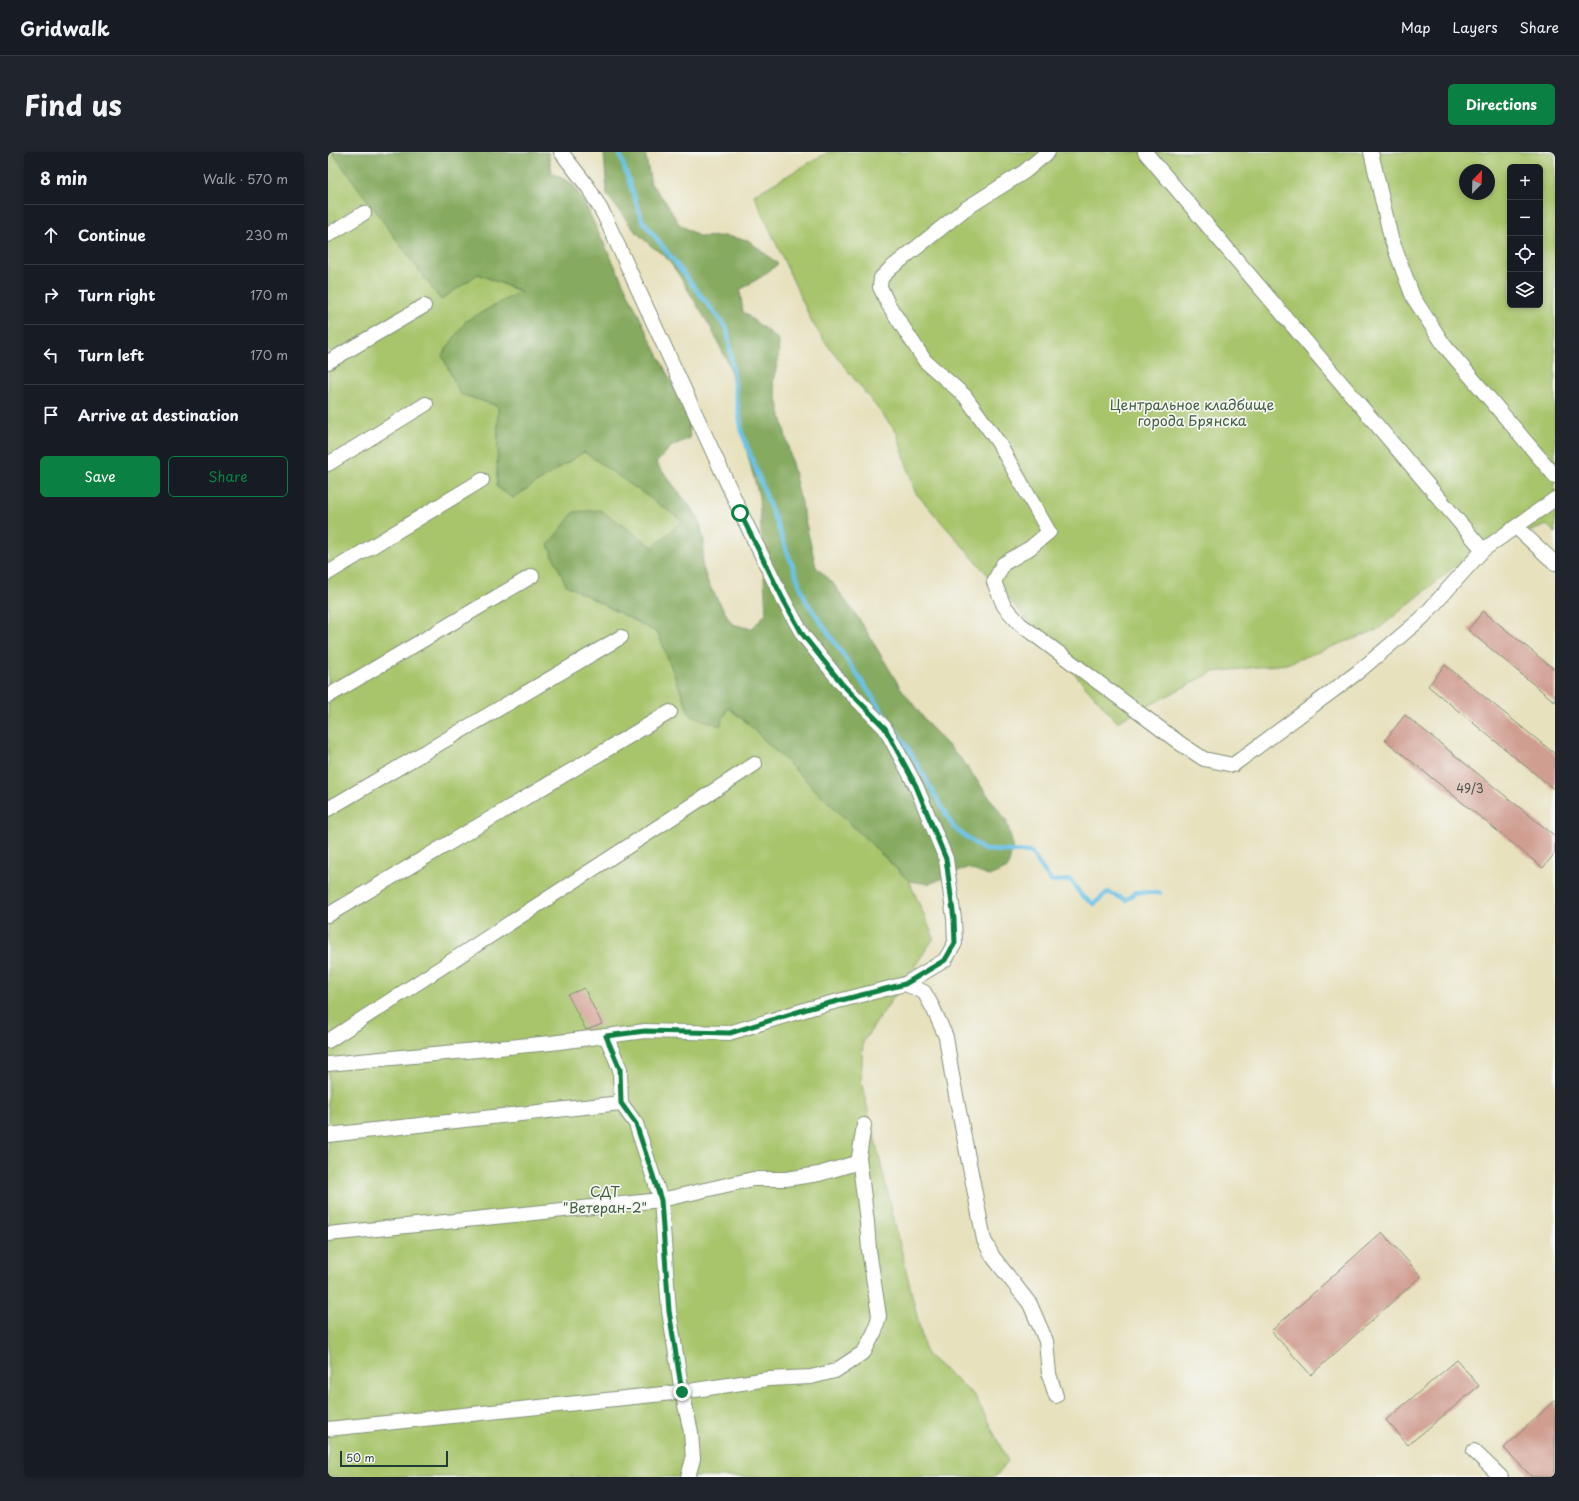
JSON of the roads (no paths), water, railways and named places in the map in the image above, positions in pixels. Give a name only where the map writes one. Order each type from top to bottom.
[{"type":"lane","points":[[328,1064],[544,1044],[645,1031],[730,1033],[810,1008],[905,984],[945,960],[955,943],[954,919],[946,859],[916,786],[885,728],[843,685],[803,635],[783,599],[740,513],[612,236],[604,215],[588,187],[561,152]]},
{"type":"lane","points":[[1048,152],[1024,172],[965,209],[891,268],[881,278],[880,287],[888,304],[925,361],[965,396],[998,442],[1049,532],[1030,548],[1003,564],[994,582],[1004,606],[1020,624],[1180,744],[1204,759],[1233,765],[1358,672],[1422,618],[1483,550],[1555,499]]},
{"type":"lane","points":[[1145,152],[1483,550]]},
{"type":"lane","points":[[1371,152],[1391,238],[1413,297],[1444,345],[1555,476]]},
{"type":"lane","points":[[328,235],[364,213]]},
{"type":"lane","points":[[328,362],[424,306]]},
{"type":"lane","points":[[328,464],[426,404]]},
{"type":"lane","points":[[328,573],[482,480]]},
{"type":"lane","points":[[1516,527],[1555,563]]},
{"type":"lane","points":[[328,696],[532,576]]},
{"type":"lane","points":[[328,809],[621,637]]},
{"type":"lane","points":[[328,915],[670,712]]},
{"type":"lane","points":[[328,1041],[755,764]]},
{"type":"lane","points":[[905,984],[924,992],[946,1037],[984,1240],[993,1258],[1030,1304],[1046,1341],[1049,1374],[1056,1396]]},
{"type":"lane","points":[[606,1036],[620,1069],[621,1103],[636,1124],[661,1200],[669,1311],[682,1392],[691,1432],[693,1459],[688,1477]]},
{"type":"lane","points":[[328,1135],[621,1103]]},
{"type":"lane","points":[[328,1429],[682,1392],[768,1379],[811,1377],[835,1371],[864,1352],[879,1316],[869,1250],[868,1222],[859,1162],[862,1130],[864,1125]]},
{"type":"lane","points":[[328,1234],[661,1200],[752,1179],[786,1178],[819,1174],[859,1162]]},
{"type":"lane","points":[[1474,1451],[1501,1477]]},
{"type":"waterway","points":[[619,152],[642,220],[727,329],[742,433],[806,601],[909,750],[954,828],[984,850],[1031,852],[1051,881],[1071,880],[1081,895],[1094,904],[1108,892],[1126,900],[1136,892],[1160,893]]},
{"type":"park label","name":"Центральное кладбище города Брянска","points":[[1192,412]]},
{"type":"park label","name":"СДТ \"Ветеран-2\"","points":[[605,1200]]}]
